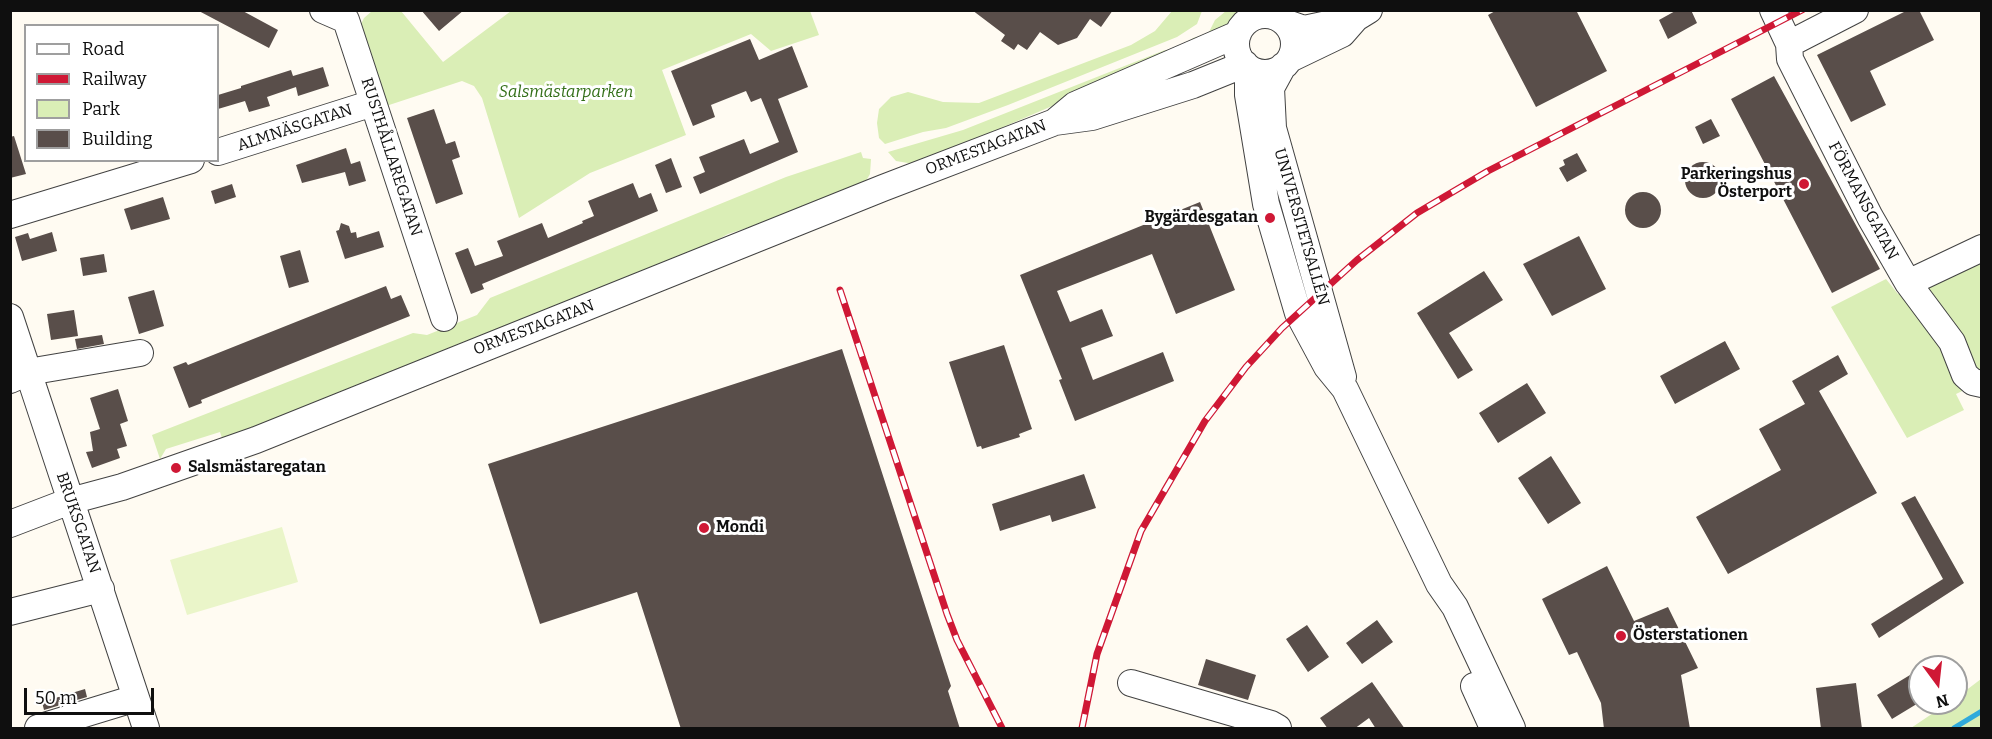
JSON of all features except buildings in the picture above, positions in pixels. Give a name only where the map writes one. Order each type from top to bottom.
[{"type":"street","name":"RUSTHÅLLAREGATAN","points":[[323,10],[351,15],[373,103],[444,318]]},
{"type":"street","name":"FÖRMANSGATAN","points":[[1773,10],[1789,44],[1790,59],[1807,94],[1908,283],[1952,342],[1965,375],[1977,383]]},
{"type":"street","points":[[1789,44],[1855,10]]},
{"type":"street","points":[[1264,19],[1304,29],[1363,14]]},
{"type":"street","points":[[1264,19],[1237,50],[1246,66],[1269,72],[1342,34],[1363,14]]},
{"type":"street","points":[[1264,19],[1294,39],[1287,63]]},
{"type":"street","name":"ORMESTAGATAN","points":[[1054,122],[1075,105],[1264,19]]},
{"type":"street","name":"UNIVERSITETSALLÉN","points":[[1287,63],[1271,88],[1273,128],[1340,363],[1345,388],[1438,584],[1455,607],[1512,729]]},
{"type":"street","name":"ORMESTAGATAN","points":[[10,524],[70,501],[122,486],[256,440],[872,192],[1054,122],[1103,114],[1246,66]]},
{"type":"street","name":"UNIVERSITETSALLÉN","points":[[1246,66],[1259,168],[1286,278],[1298,313],[1327,367],[1345,388]]},
{"type":"street","name":"ALMNÄSGATAN","points":[[219,153],[373,103]]},
{"type":"street","points":[[10,215],[184,162]]},
{"type":"street","points":[[1908,283],[1982,248]]},
{"type":"street","name":"BRUKSGATAN","points":[[10,317],[19,376],[70,501],[146,729]]},
{"type":"street","points":[[19,376],[140,353]]},
{"type":"street","name":"UNIVERSITETSALLÉN","points":[[1438,584],[1443,614],[1492,729]]},
{"type":"street","points":[[10,612],[101,589]]},
{"type":"street","points":[[1131,683],[1271,724],[1278,729]]},
{"type":"street","points":[[38,729],[136,698]]},
{"type":"green space","name":"Salsmästarparken","points":[[372,11],[401,11],[443,62],[511,11],[810,11],[819,35],[771,51],[751,34],[662,70],[686,135],[590,173],[519,218],[482,98],[474,86],[462,81],[380,108],[355,36],[364,18]]},
{"type":"green space","points":[[1172,11],[1202,11],[1197,24],[1177,37],[1008,105],[946,128],[923,132],[885,144],[879,138],[877,123],[879,109],[891,97],[908,92],[943,102],[979,103],[1131,45],[1155,31]]},
{"type":"green space","points":[[1226,11],[1247,11],[1234,24],[1182,48],[1193,38],[1208,34],[1215,20]]},
{"type":"green space","points":[[1165,50],[1171,50],[1108,82],[922,162],[914,164],[896,161],[888,152],[963,130]]},
{"type":"green space","points":[[861,152],[863,158],[871,159],[870,174],[866,181],[787,215],[728,234],[689,255],[278,422],[222,438],[220,432],[166,449],[160,459],[152,435],[413,333],[427,335],[477,315],[490,298],[786,177]]},
{"type":"green space","points":[[1981,256],[1981,382],[1956,394],[1964,410],[1907,438],[1831,307],[1886,279],[1898,294]]},
{"type":"green space","points":[[282,527],[298,582],[187,615],[170,560]]},
{"type":"green space","points":[[1981,679],[1981,728],[1911,728],[1930,715],[1968,715],[1968,689]]},
{"type":"waterway","points":[[1954,728],[1982,711]]},
{"type":"railway","points":[[1082,728],[1097,654],[1141,531],[1205,421],[1246,367],[1282,328],[1357,260],[1417,213],[1488,171],[1802,10]]},
{"type":"railway","points":[[840,290],[947,614],[957,640],[1002,728]]},
{"type":"place","name":"Parkeringshus Österport","points":[[1804,184]]},
{"type":"place","name":"Bygärdesgatan","points":[[1270,218]]},
{"type":"place","name":"Salsmästaregatan","points":[[176,468]]},
{"type":"place","name":"Mondi","points":[[704,528]]},
{"type":"place","name":"Österstationen","points":[[1621,636]]}]
